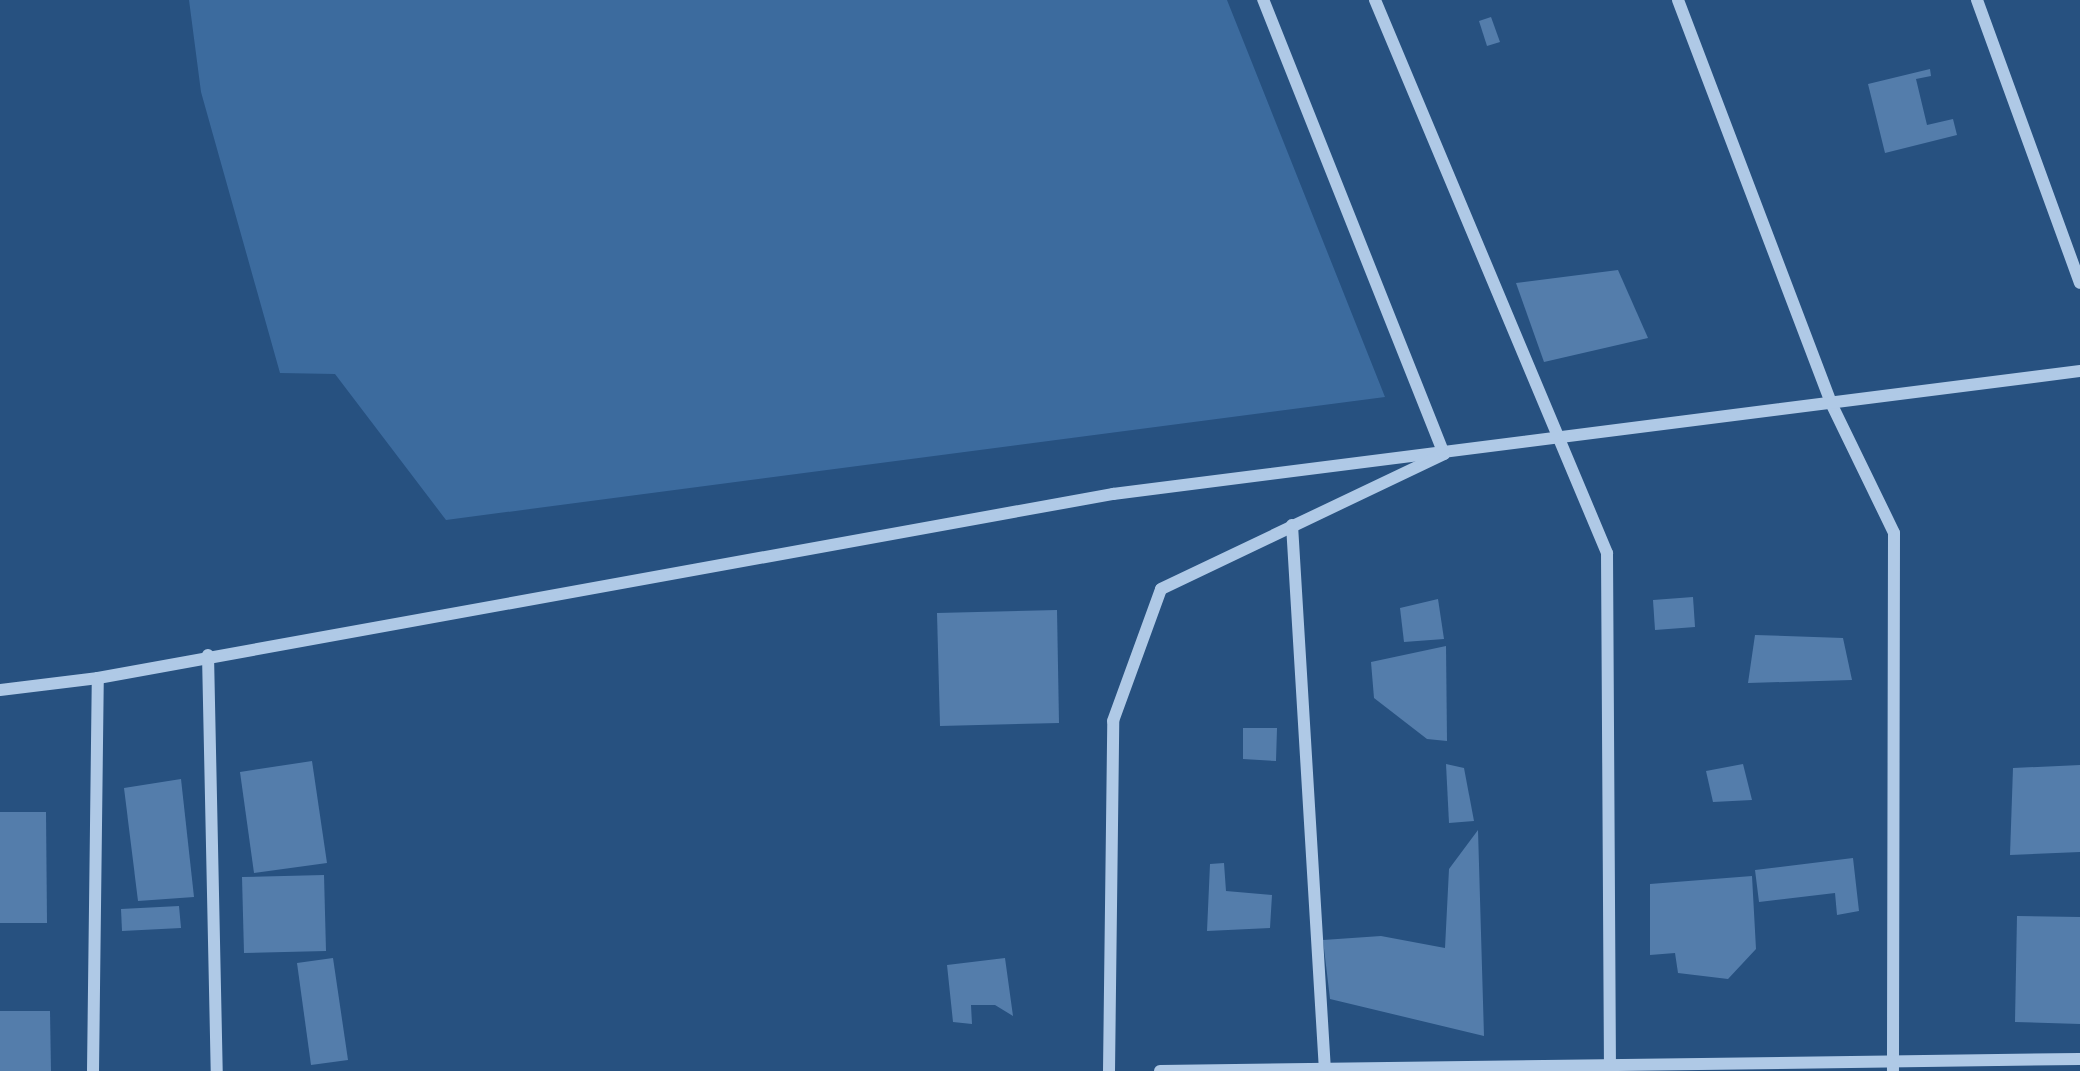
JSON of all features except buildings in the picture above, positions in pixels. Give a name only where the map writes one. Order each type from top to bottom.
[{"type":"street","points":[[1263,0],[1444,454]]},
{"type":"street","points":[[1375,0],[1556,441],[1608,553],[1610,1068]]},
{"type":"street","points":[[1678,0],[1831,403],[1894,533],[1893,1066]]},
{"type":"street","points":[[1977,0],[2080,283]]},
{"type":"street","points":[[0,690],[98,678],[208,655],[1113,494],[1556,441],[2080,371]]},
{"type":"street","points":[[1109,1071],[1113,721],[1161,589],[1444,454]]},
{"type":"street","points":[[1292,525],[1325,1070]]},
{"type":"street","points":[[208,655],[218,1071]]},
{"type":"street","points":[[93,1071],[98,678]]},
{"type":"street","points":[[1160,1071],[1893,1066],[2080,1059]]},
{"type":"shaded area","points":[[189,0],[1227,0],[1385,397],[446,520],[335,374],[280,373],[201,92]]}]
